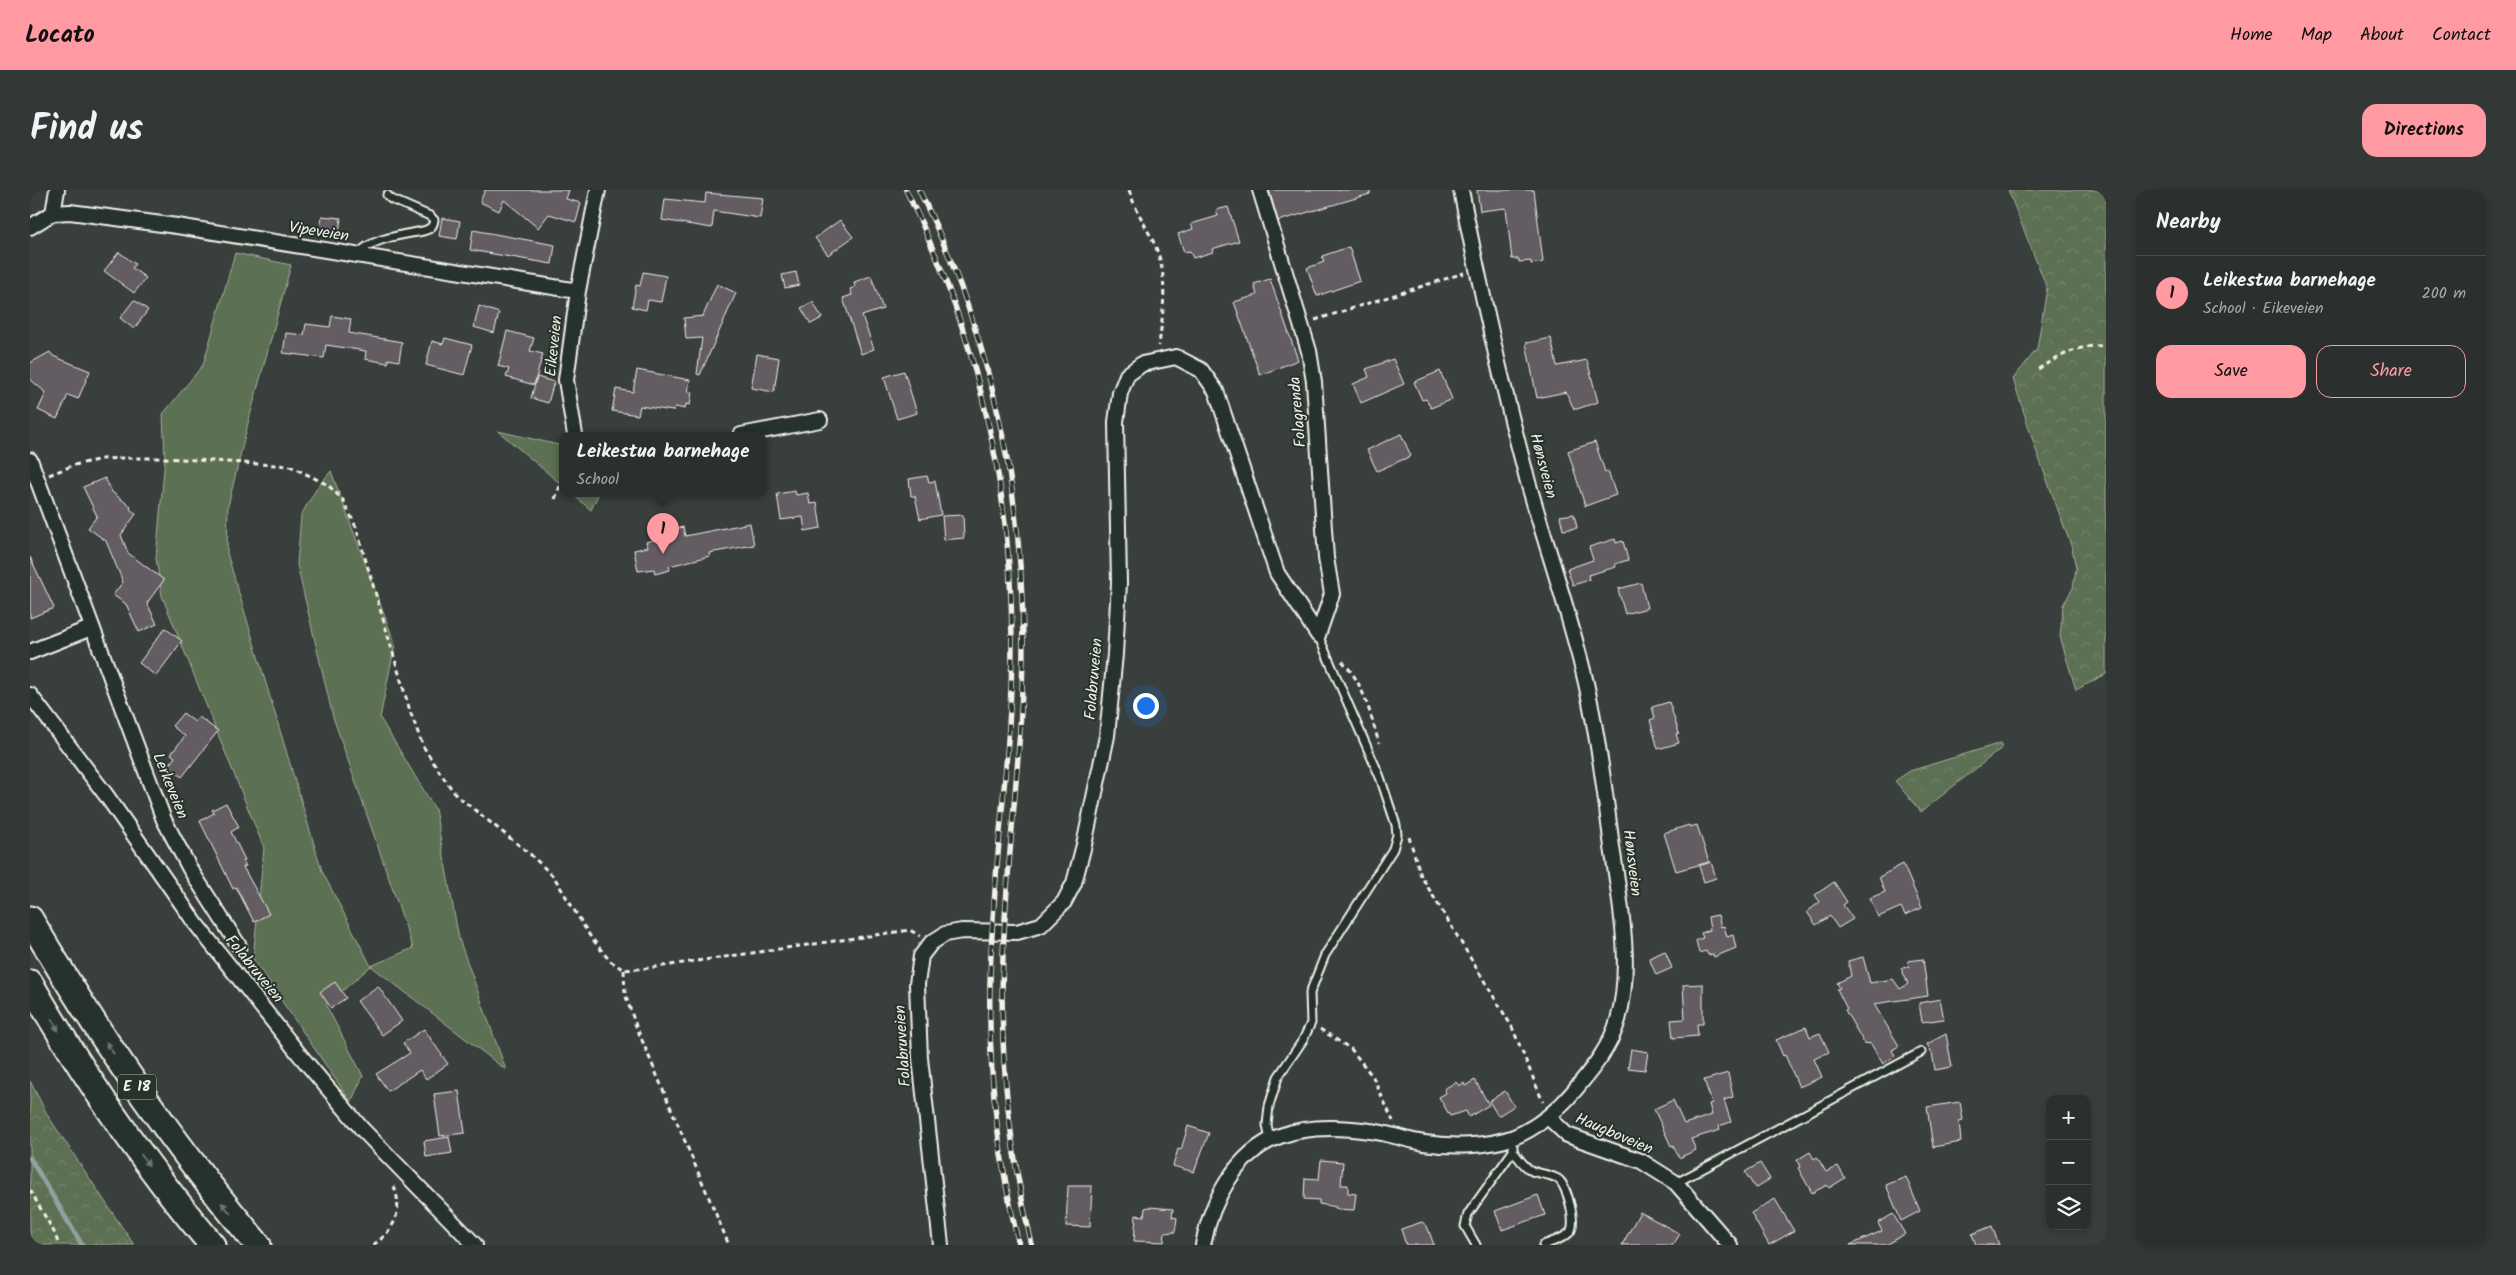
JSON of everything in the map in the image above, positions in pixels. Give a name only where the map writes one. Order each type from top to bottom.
[{"type":"highway","name":"E 18","points":[[30,919],[113,1054],[215,1194],[258,1245]]},
{"type":"highway","name":"E 18","points":[[30,983],[84,1073],[126,1136],[212,1245]]},
{"type":"street","points":[[30,227],[53,213],[57,190]]},
{"type":"street","name":"Eikeveien","points":[[575,432],[566,380],[578,291],[598,190]]},
{"type":"street","name":"Folagrenda","points":[[1260,190],[1309,351],[1314,382],[1326,558],[1332,594],[1318,635]]},
{"type":"street","name":"Hønsveien","points":[[1203,1245],[1213,1207],[1234,1172],[1255,1150],[1280,1136],[1318,1129],[1370,1131],[1426,1144],[1513,1144],[1548,1117],[1576,1088],[1603,1054],[1618,1020],[1624,958],[1617,883],[1604,784],[1585,682],[1564,598],[1528,478],[1476,269],[1461,190]]},
{"type":"street","name":"Vipeveien","points":[[53,213],[70,212],[176,226],[578,291]]},
{"type":"street","name":"Folabruveien","points":[[941,1245],[920,1058],[917,984],[921,956],[931,943],[945,934],[962,931],[1017,932],[1041,925],[1064,902],[1074,884],[1107,736],[1115,654],[1119,582],[1116,422],[1120,393],[1127,376],[1142,364],[1158,359],[1176,357],[1201,370],[1216,391],[1277,573],[1318,635]]},
{"type":"street","points":[[757,432],[820,420]]},
{"type":"street","name":"Lerkeveien","points":[[30,460],[164,820],[190,869],[239,946]]},
{"type":"street","points":[[30,652],[91,628]]},
{"type":"street","name":"Folabruveien","points":[[30,695],[106,795],[196,924],[299,1054],[358,1124],[475,1245]]},
{"type":"street","name":"Haugboveien","points":[[1548,1117],[1567,1135],[1641,1161],[1676,1183],[1730,1245]]},
{"type":"lane","points":[[357,256],[362,249],[376,242],[423,231],[431,228],[434,224],[434,220],[430,216],[391,199],[387,194]]},
{"type":"lane","points":[[1270,1142],[1267,1125],[1269,1106],[1278,1077],[1303,1040],[1311,1023],[1310,993],[1325,955],[1393,849],[1397,835],[1396,825],[1380,777],[1318,635]]},
{"type":"lane","points":[[1676,1183],[1921,1052]]},
{"type":"lane","points":[[1476,1245],[1465,1226],[1468,1214],[1513,1144],[1530,1170],[1550,1175],[1559,1180],[1564,1186],[1573,1217],[1572,1227],[1569,1233],[1544,1245]]},
{"type":"path","points":[[1128,190],[1136,214],[1153,240],[1163,268],[1165,296],[1158,359]]},
{"type":"path","points":[[1301,324],[1476,269]]},
{"type":"path","points":[[2038,369],[2071,350],[2093,345],[2106,346]]},
{"type":"path","points":[[38,479],[74,465],[102,459],[164,458],[290,466],[328,485],[343,500],[356,527],[422,746],[456,795],[530,854],[554,877],[590,936],[610,960],[624,970],[910,930],[931,943]]},
{"type":"path","points":[[555,499],[559,488]]},
{"type":"path","points":[[1318,635],[1350,669],[1365,696],[1382,753]]},
{"type":"path","points":[[1406,828],[1421,876],[1512,1027],[1548,1117]]},
{"type":"path","points":[[624,970],[625,994],[636,1026],[729,1245]]},
{"type":"path","points":[[1311,1023],[1351,1049],[1374,1077],[1400,1138]]},
{"type":"path","points":[[373,1245],[386,1236],[398,1213],[397,1192],[386,1165],[391,1159]]},
{"type":"path","points":[[30,1190],[54,1232],[59,1245]]},
{"type":"green space","points":[[2008,190],[2106,190],[2106,674],[2076,690],[2060,637],[2063,605],[2073,588],[2076,568],[2072,548],[2036,450],[2013,379],[2037,349],[2047,288]]},
{"type":"green space","points":[[235,253],[291,265],[248,423],[228,506],[227,553],[322,871],[371,966],[326,1005],[363,1076],[351,1102],[253,959],[264,848],[162,596],[156,558],[165,458],[163,414],[203,365]]},
{"type":"green space","points":[[498,431],[559,445],[559,483]]},
{"type":"green space","points":[[331,471],[395,644],[380,718],[435,809],[459,939],[506,1070],[371,966],[413,948],[333,717],[297,565],[301,515],[317,488]]},
{"type":"green space","points":[[576,497],[597,497],[591,510]]},
{"type":"green space","points":[[2001,743],[2003,747],[1921,812],[1895,781],[1910,771]]},
{"type":"green space","points":[[30,1081],[48,1116],[134,1245],[30,1245]]},
{"type":"building","points":[[485,190],[569,190],[566,199],[581,203],[576,222],[549,214],[538,228],[504,200],[499,211],[480,202]]},
{"type":"building","points":[[1269,190],[1370,190],[1370,194],[1278,221]]},
{"type":"building","points":[[1477,190],[1534,190],[1543,262],[1531,264],[1531,261],[1519,262],[1519,259],[1512,259],[1506,208],[1480,211]]},
{"type":"building","points":[[706,193],[763,198],[760,218],[714,211],[712,228],[662,220],[665,199],[705,203]]},
{"type":"building","points":[[1228,207],[1239,241],[1212,249],[1213,252],[1193,258],[1190,251],[1184,252],[1178,234],[1193,229],[1191,224],[1218,216],[1216,210]]},
{"type":"building","points":[[322,216],[341,218],[339,232],[320,230]]},
{"type":"building","points":[[442,218],[460,221],[457,239],[439,236]]},
{"type":"building","points":[[840,220],[853,237],[828,255],[815,238]]},
{"type":"building","points":[[473,230],[555,245],[552,264],[470,250]]},
{"type":"building","points":[[1349,247],[1360,281],[1317,296],[1307,268],[1324,262],[1322,256]]},
{"type":"building","points":[[119,252],[135,264],[132,268],[146,278],[134,293],[104,271]]},
{"type":"building","points":[[643,272],[666,276],[661,302],[648,300],[646,310],[632,307],[636,285],[640,286]]},
{"type":"building","points":[[796,272],[799,285],[785,288],[782,275]]},
{"type":"building","points":[[871,276],[883,309],[862,316],[874,349],[861,354],[843,298],[852,295],[850,289],[855,287],[854,282]]},
{"type":"building","points":[[1270,279],[1298,360],[1260,375],[1234,302],[1257,295],[1254,284]]},
{"type":"building","points":[[717,284],[736,293],[700,375],[697,374],[702,338],[686,339],[684,318],[703,316]]},
{"type":"building","points":[[134,300],[148,310],[134,329],[120,318]]},
{"type":"building","points":[[813,302],[822,318],[811,324],[801,308]]},
{"type":"building","points":[[479,306],[499,313],[494,333],[474,327]]},
{"type":"building","points":[[332,316],[351,319],[349,333],[402,342],[399,361],[388,359],[388,363],[365,359],[366,351],[326,345],[324,358],[283,353],[286,333],[304,335],[306,324],[330,327]]},
{"type":"building","points":[[507,331],[534,338],[530,351],[543,354],[534,385],[506,377],[509,369],[498,366]]},
{"type":"building","points":[[445,338],[472,345],[464,375],[426,365],[432,341],[443,344]]},
{"type":"building","points":[[1551,338],[1557,366],[1587,360],[1598,402],[1574,409],[1566,392],[1537,398],[1526,343]]},
{"type":"building","points":[[50,352],[53,356],[90,371],[78,399],[68,395],[57,419],[38,410],[46,393],[30,379],[30,363]]},
{"type":"building","points":[[757,354],[779,358],[774,392],[751,388]]},
{"type":"building","points":[[1393,359],[1404,384],[1361,403],[1353,384],[1369,377],[1366,369]]},
{"type":"building","points":[[637,370],[690,380],[688,392],[692,392],[690,405],[686,404],[685,409],[675,407],[673,411],[640,406],[638,415],[612,411],[616,389],[633,392]]},
{"type":"building","points":[[904,371],[917,413],[897,419],[884,377]]},
{"type":"building","points":[[1440,371],[1452,399],[1431,408],[1426,399],[1422,400],[1414,382]]},
{"type":"building","points":[[537,377],[554,382],[548,403],[531,398]]},
{"type":"building","points":[[1401,434],[1411,456],[1377,471],[1367,450]]},
{"type":"building","points":[[1595,442],[1605,472],[1608,471],[1616,495],[1585,506],[1568,451]]},
{"type":"building","points":[[927,476],[929,482],[935,481],[941,515],[920,519],[915,496],[911,496],[909,479]]},
{"type":"building","points":[[105,478],[112,492],[131,507],[130,509],[136,514],[121,535],[128,553],[164,580],[147,603],[157,624],[139,632],[126,604],[113,595],[123,582],[106,541],[88,528],[97,516],[83,487]]},
{"type":"building","points":[[795,491],[796,495],[808,493],[810,504],[817,503],[821,528],[805,531],[803,517],[781,520],[777,494]]},
{"type":"building","points":[[1574,514],[1577,528],[1563,530],[1560,516]]},
{"type":"building","points":[[963,515],[964,538],[944,540],[942,516]]},
{"type":"building","points":[[750,523],[754,545],[709,553],[710,556],[669,566],[670,570],[655,574],[654,569],[638,571],[634,550],[648,547],[646,542],[668,536],[667,531],[683,527],[685,536]]},
{"type":"building","points":[[1615,539],[1616,543],[1623,541],[1628,560],[1615,564],[1616,567],[1588,575],[1589,580],[1573,585],[1567,569],[1593,560],[1589,547]]},
{"type":"building","points":[[30,557],[54,608],[30,618]]},
{"type":"building","points":[[1641,583],[1647,608],[1625,614],[1618,589]]},
{"type":"building","points":[[165,628],[182,641],[156,676],[139,663]]},
{"type":"building","points":[[1669,702],[1679,733],[1676,734],[1679,743],[1658,749],[1650,720],[1655,718],[1652,707]]},
{"type":"building","points":[[183,713],[195,722],[199,717],[218,731],[182,777],[168,766],[175,757],[171,754],[185,736],[172,726]]},
{"type":"building","points":[[226,803],[239,827],[231,832],[245,860],[243,861],[246,866],[243,867],[269,914],[254,922],[236,887],[233,889],[200,821],[214,813],[212,810]]},
{"type":"building","points":[[1689,825],[1690,827],[1697,825],[1709,862],[1676,871],[1664,833]]},
{"type":"building","points":[[1711,862],[1716,878],[1704,882],[1699,866]]},
{"type":"building","points":[[1903,864],[1922,908],[1905,915],[1901,907],[1878,917],[1870,898],[1885,892],[1879,877]]},
{"type":"building","points":[[1834,882],[1847,902],[1843,905],[1853,919],[1838,928],[1830,916],[1816,925],[1807,912],[1820,902],[1815,895]]},
{"type":"building","points":[[1718,915],[1721,927],[1724,926],[1727,937],[1733,935],[1736,948],[1714,957],[1713,954],[1708,955],[1706,951],[1699,953],[1696,940],[1703,938],[1701,933],[1710,930],[1708,917]]},
{"type":"building","points":[[1665,951],[1672,968],[1656,975],[1649,958]]},
{"type":"building","points":[[1863,957],[1870,983],[1893,979],[1900,989],[1908,984],[1901,968],[1909,967],[1908,961],[1923,959],[1928,996],[1874,1004],[1899,1046],[1892,1050],[1895,1056],[1883,1064],[1871,1044],[1864,1043],[1845,1010],[1847,1009],[1837,989],[1840,988],[1837,983],[1851,976],[1848,961]]},
{"type":"building","points":[[335,982],[346,998],[331,1008],[320,992]]},
{"type":"building","points":[[1703,984],[1703,1024],[1697,1024],[1698,1036],[1673,1038],[1671,1020],[1685,1019],[1683,985]]},
{"type":"building","points":[[378,986],[402,1021],[382,1035],[357,1001]]},
{"type":"building","points":[[1940,999],[1944,1019],[1922,1022],[1919,1003]]},
{"type":"building","points":[[1806,1027],[1810,1037],[1820,1033],[1829,1052],[1814,1059],[1822,1077],[1799,1087],[1776,1040]]},
{"type":"building","points":[[424,1029],[448,1064],[426,1079],[420,1070],[388,1091],[376,1074],[410,1053],[403,1043]]},
{"type":"building","points":[[1946,1034],[1952,1067],[1935,1070],[1932,1053],[1927,1044]]},
{"type":"building","points":[[1631,1049],[1648,1052],[1645,1070],[1628,1068]]},
{"type":"building","points":[[1728,1073],[1733,1097],[1724,1100],[1731,1122],[1719,1126],[1720,1130],[1691,1139],[1696,1150],[1679,1158],[1673,1145],[1671,1146],[1654,1109],[1673,1100],[1684,1124],[1712,1115],[1709,1104],[1712,1103],[1704,1080]]},
{"type":"building","points":[[1475,1080],[1489,1105],[1469,1117],[1466,1111],[1450,1116],[1439,1097],[1446,1093],[1444,1089],[1456,1082],[1459,1086],[1464,1083],[1465,1086]]},
{"type":"building","points":[[459,1091],[465,1133],[440,1136],[434,1094]]},
{"type":"building","points":[[1505,1091],[1514,1106],[1498,1116],[1489,1101]]},
{"type":"building","points":[[1960,1102],[1963,1120],[1959,1121],[1961,1142],[1933,1147],[1927,1107]]},
{"type":"building","points":[[1188,1126],[1209,1133],[1194,1172],[1173,1166],[1178,1149],[1181,1150]]},
{"type":"building","points":[[449,1137],[452,1153],[426,1157],[424,1141]]},
{"type":"building","points":[[1810,1152],[1814,1159],[1817,1157],[1826,1172],[1838,1166],[1845,1178],[1829,1188],[1827,1185],[1812,1193],[1798,1168],[1800,1167],[1797,1160]]},
{"type":"building","points":[[1321,1160],[1343,1162],[1341,1185],[1348,1185],[1348,1193],[1356,1194],[1354,1210],[1336,1209],[1336,1207],[1319,1204],[1319,1200],[1304,1199],[1305,1178],[1319,1179]]},
{"type":"building","points":[[1760,1163],[1770,1179],[1755,1188],[1745,1172]]},
{"type":"building","points":[[1906,1177],[1920,1211],[1901,1221],[1886,1185]]},
{"type":"building","points":[[1068,1186],[1092,1186],[1090,1227],[1066,1226]]},
{"type":"building","points":[[1538,1195],[1545,1215],[1502,1230],[1495,1211]]},
{"type":"building","points":[[1775,1199],[1794,1231],[1769,1245],[1751,1213]]},
{"type":"building","points":[[1145,1208],[1173,1209],[1172,1217],[1177,1218],[1175,1232],[1165,1233],[1164,1242],[1134,1241],[1136,1215],[1144,1216]]},
{"type":"building","points":[[1640,1212],[1680,1234],[1673,1245],[1622,1245]]},
{"type":"building","points":[[1893,1214],[1905,1234],[1886,1245],[1850,1245],[1882,1231],[1878,1223]]},
{"type":"building","points":[[1422,1222],[1427,1226],[1434,1245],[1406,1245],[1401,1229]]},
{"type":"building","points":[[1992,1226],[1999,1245],[1976,1245],[1972,1234]]},
{"type":"waterway","points":[[30,1158],[82,1245]]},
{"type":"railway","points":[[906,190],[931,243],[952,298],[970,354],[985,410],[997,467],[1005,525],[1010,584],[1011,686],[994,898],[990,1016],[993,1082],[1000,1148],[1019,1245]]},
{"type":"railway","points":[[919,190],[944,243],[965,298],[983,354],[1009,468],[1017,527],[1023,644],[1022,683],[1018,761],[1005,917],[1002,993],[1007,1102],[1017,1174],[1032,1245]]},
{"type":"place","name":"Leikestua barnehage","points":[[663,554]]}]
